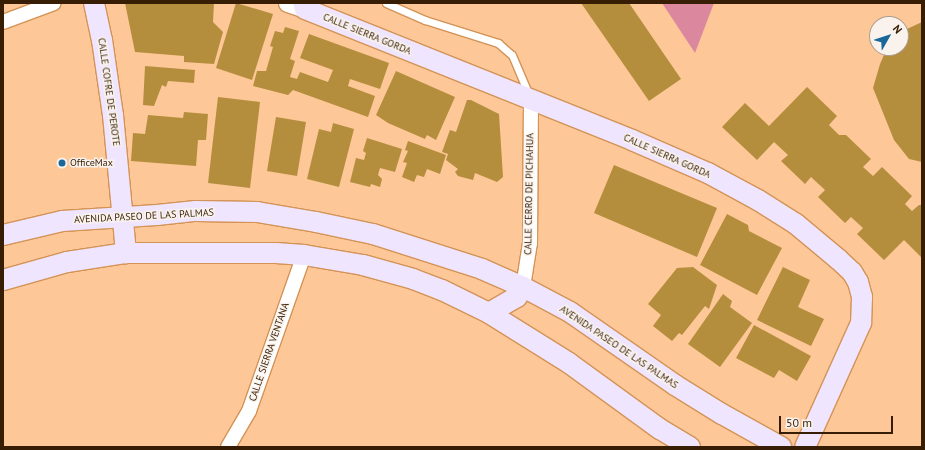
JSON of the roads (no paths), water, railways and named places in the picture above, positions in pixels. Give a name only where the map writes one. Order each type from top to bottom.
[{"type":"main road","name":"CALLE COFRE DE PEROTE","points":[[94,3],[102,40],[113,115],[126,253]]},
{"type":"main road","name":"CALLE SIERRA GORDA","points":[[298,5],[632,140],[708,173],[758,200],[796,224],[852,272],[858,282],[862,296],[861,323],[805,447]]},
{"type":"main road","name":"AVENIDA PASEO DE LAS PALMAS","points":[[3,235],[62,221],[196,211],[257,212],[373,234],[482,269],[570,312],[675,384],[773,445]]},
{"type":"main road","points":[[3,280],[66,262],[126,253],[221,252],[304,254],[362,265],[413,279],[442,290],[489,313],[569,363],[660,429],[690,447]]},
{"type":"main road","points":[[489,313],[517,297],[523,288]]},
{"type":"street","points":[[3,22],[54,3]]},
{"type":"street","name":"CALLE CERRO DE PICHAHUA","points":[[523,288],[530,243],[531,100]]},
{"type":"street","name":"CALLE SIERRA VENTANA","points":[[228,447],[249,411],[304,254]]},
{"type":"lane","points":[[386,3],[425,20],[498,43],[512,55],[531,100]]},
{"type":"place","name":"OfficeMax","points":[[62,163]]}]
